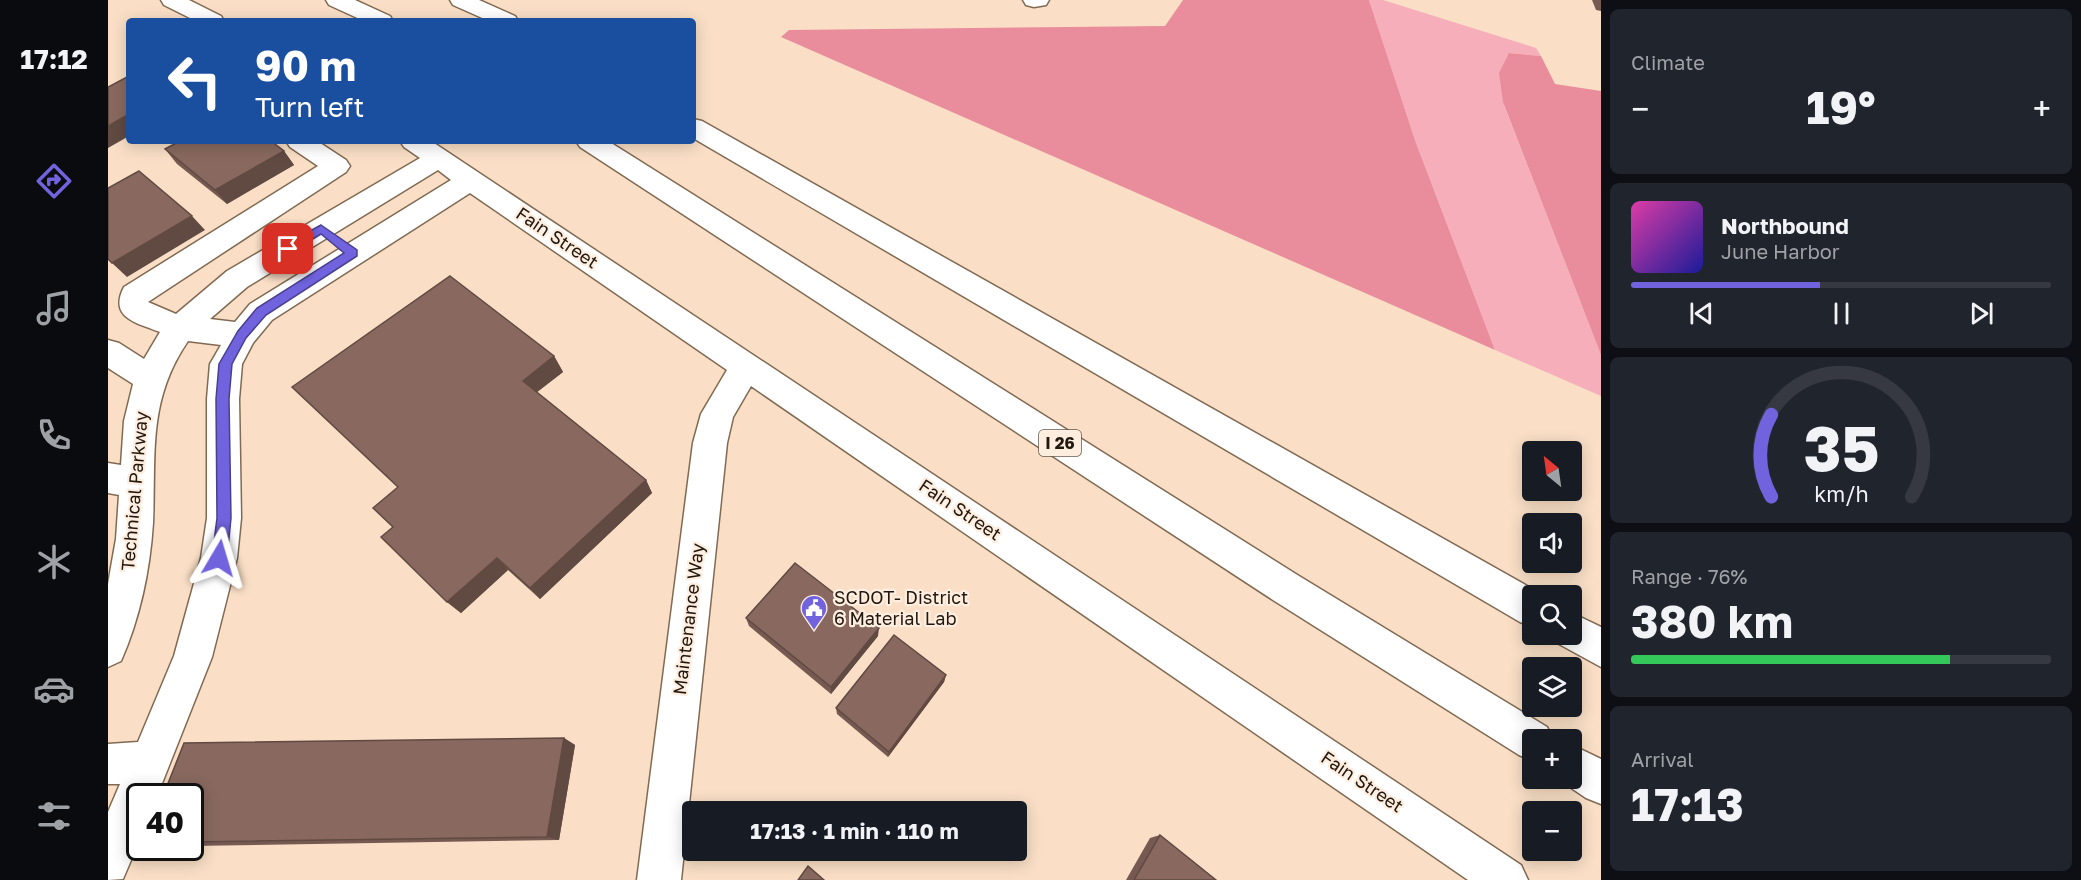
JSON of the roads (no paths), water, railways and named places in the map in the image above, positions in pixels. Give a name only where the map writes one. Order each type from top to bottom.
[{"type":"main road","points":[[172,0],[207,18]]},
{"type":"main road","points":[[337,0],[376,18]]},
{"type":"main road","points":[[461,0],[500,18]]},
{"type":"main road","points":[[696,129],[1522,603]]},
{"type":"main road","points":[[242,335],[180,328],[133,308],[134,295],[337,166],[304,144]]},
{"type":"main road","name":"I 26","points":[[595,144],[1276,582],[1522,734]]},
{"type":"main road","name":"Fain Street","points":[[426,149],[1506,880]]},
{"type":"main road","name":"Technical Parkway","points":[[111,631],[130,569],[135,523],[122,480],[138,430],[145,390],[158,361],[180,328],[237,279],[321,229],[426,149]]},
{"type":"main road","points":[[108,864],[193,657],[219,558],[224,518],[223,399],[226,364],[242,335],[261,312],[472,179]]},
{"type":"main road","points":[[281,202],[353,253]]},
{"type":"main road","points":[[108,352],[150,379]]},
{"type":"main road","name":"Maintenance Way","points":[[659,880],[710,443],[717,414],[746,366]]},
{"type":"main road","points":[[1582,637],[1601,648]]},
{"type":"main road","points":[[108,764],[151,762]]},
{"type":"main road","points":[[1582,771],[1601,783]]},
{"type":"place","name":"SCDOT- District 6 Material Lab","points":[[814,631]]}]
